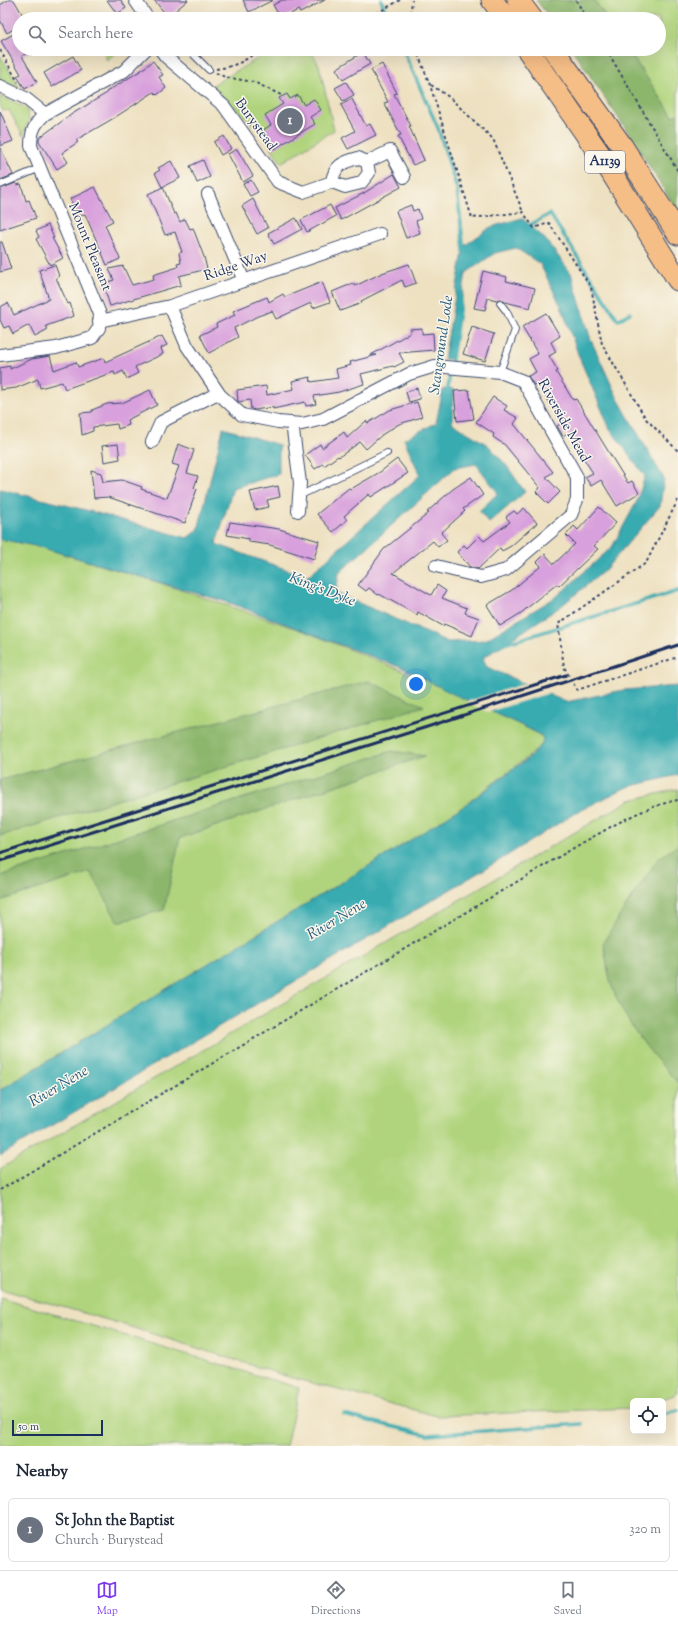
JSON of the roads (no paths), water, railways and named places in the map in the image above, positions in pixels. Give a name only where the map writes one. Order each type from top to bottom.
[{"type":"highway","points":[[492,0],[501,12]]},
{"type":"highway","points":[[518,0],[527,12]]},
{"type":"highway","name":"A1139","points":[[532,56],[604,159],[678,280]]},
{"type":"highway","name":"A1139","points":[[559,56],[622,146],[678,234]]},
{"type":"street","points":[[135,0],[143,12]]},
{"type":"street","points":[[0,86],[25,98],[45,114],[124,71],[139,56]]},
{"type":"street","name":"Burystead","points":[[165,56],[224,106],[278,182],[303,192],[332,182]]},
{"type":"street","name":"Mount Pleasant","points":[[45,114],[36,123],[31,135],[31,146],[100,314],[99,320]]},
{"type":"street","points":[[367,162],[369,173],[361,183],[345,188],[332,182],[333,174],[344,162],[358,158],[367,162],[390,151],[404,177]]},
{"type":"street","points":[[208,194],[244,280]]},
{"type":"street","name":"Ridge Way","points":[[99,320],[170,306],[380,234]]},
{"type":"street","name":"Riverside Mead","points":[[170,306],[187,346],[218,393],[242,415],[278,422],[302,424],[323,419],[409,374],[435,366],[500,372],[523,381],[577,476],[577,500],[571,515],[506,570],[481,577],[436,566]]},
{"type":"street","points":[[0,355],[56,348],[92,338],[99,328],[99,320]]},
{"type":"street","points":[[152,442],[161,422],[218,393]]},
{"type":"street","points":[[292,423],[300,483],[298,511]]},
{"type":"lane","points":[[195,56],[209,70]]},
{"type":"lane","points":[[0,185],[40,168]]},
{"type":"lane","points":[[500,304],[515,330],[500,372]]},
{"type":"lane","points":[[299,496],[387,453]]},
{"type":"water","points":[[522,218],[545,239],[571,273],[591,340],[617,397],[664,479],[660,506],[604,571],[560,607],[483,658],[487,667],[566,702],[623,690],[678,686],[678,775],[627,787],[577,812],[500,860],[0,1156],[0,1090],[390,853],[461,808],[530,757],[542,744],[543,738],[539,734],[525,727],[451,693],[405,669],[230,603],[40,547],[0,539],[0,489],[86,510],[187,538],[198,530],[223,428],[279,445],[279,474],[233,488],[216,544],[307,577],[420,475],[404,439],[436,423],[443,389],[453,390],[452,423],[488,445],[507,466],[525,492],[489,523],[479,511],[498,493],[476,464],[455,468],[339,573],[336,593],[448,642],[485,640],[556,597],[612,547],[637,501],[645,476],[610,429],[579,357],[562,308],[540,264],[516,248],[495,253],[466,273],[452,359],[444,359],[464,246],[491,227]]},
{"type":"waterway","name":"Stanground Lode","points":[[381,0],[386,12]]},
{"type":"waterway","name":"Stanground Lode","points":[[406,56],[438,128],[457,189],[464,251]]},
{"type":"waterway","points":[[530,225],[550,214],[618,320],[630,313]]},
{"type":"waterway","name":"Stanground Lode","points":[[447,394],[461,297]]},
{"type":"waterway","points":[[504,644],[678,591]]},
{"type":"waterway","points":[[666,1413],[678,1410]]},
{"type":"waterway","points":[[344,1415],[428,1435],[582,1424]]},
{"type":"railway","points":[[0,861],[427,727],[678,645]]},
{"type":"railway","points":[[0,853],[566,675]]},
{"type":"place","name":"St John the Baptist","points":[[290,121]]},
{"type":"water label","name":"King's Dyke","points":[[322,590]]},
{"type":"water label","name":"River Nene","points":[[337,920]]},
{"type":"water label","name":"River Nene","points":[[59,1087]]}]
